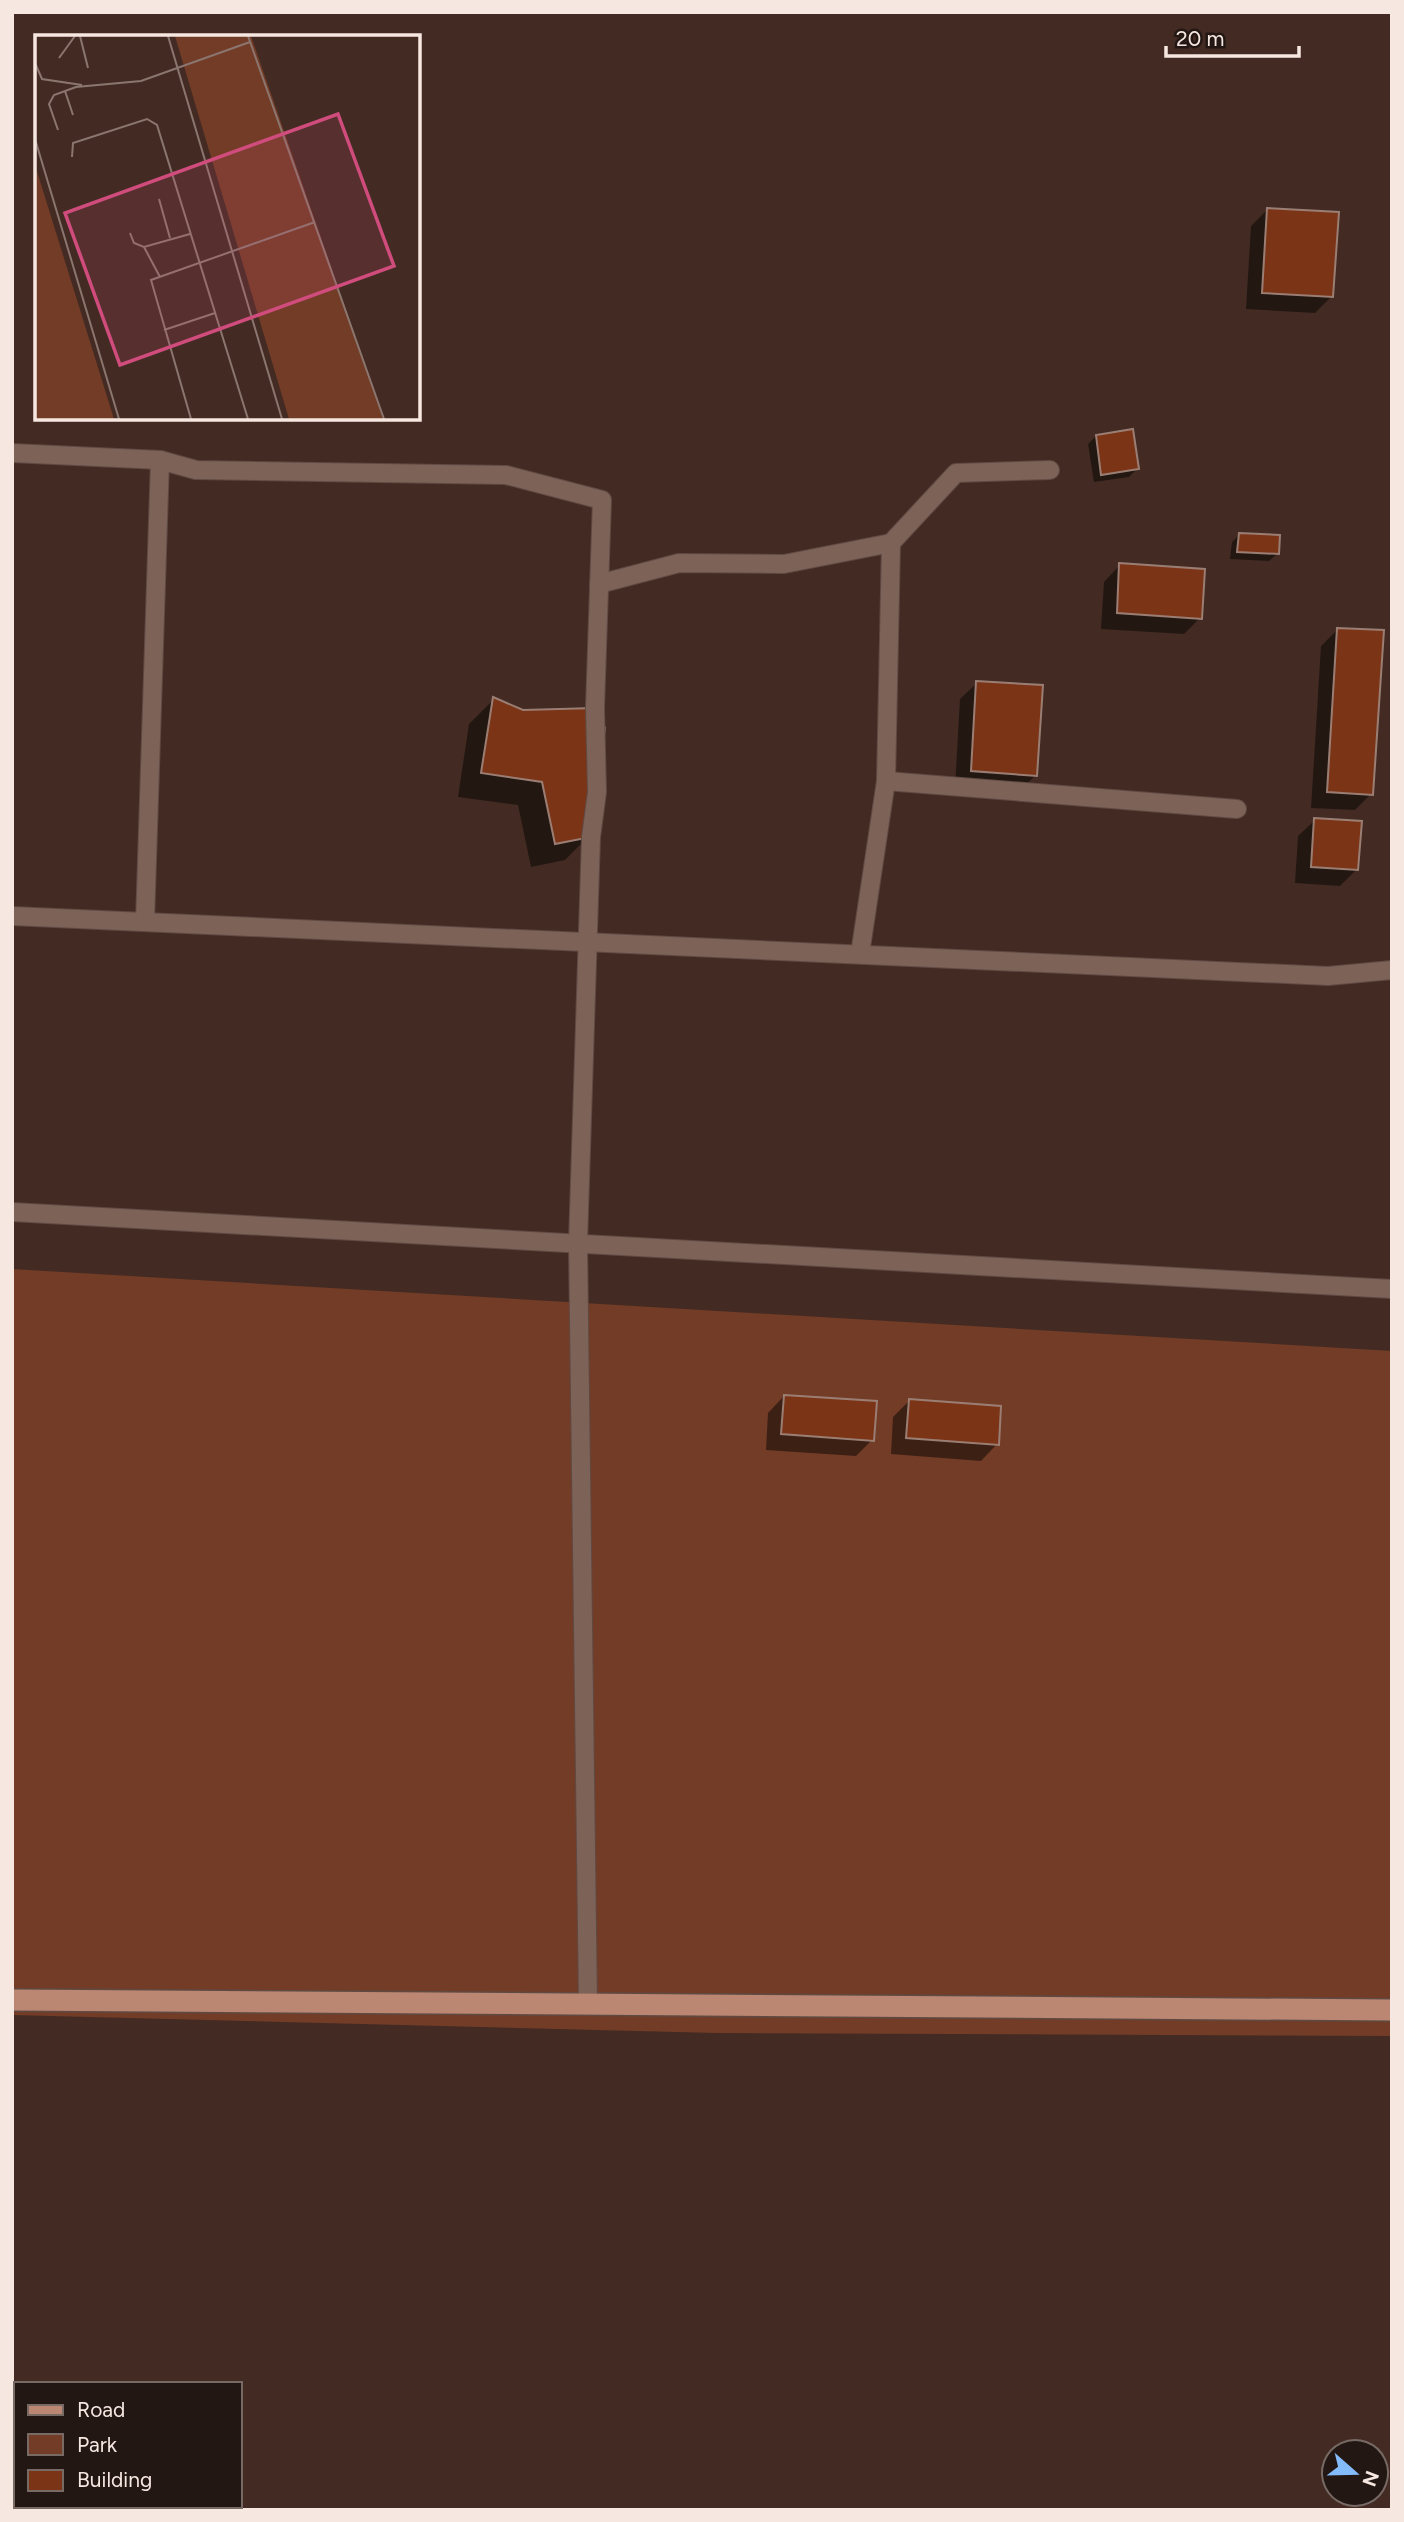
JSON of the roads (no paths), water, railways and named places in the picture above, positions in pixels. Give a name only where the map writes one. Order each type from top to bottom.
[{"type":"main road","points":[[12,2000],[1392,2010]]},
{"type":"lane","points":[[12,453],[160,460],[196,470],[506,475],[602,500],[596,708],[597,792],[591,837],[578,1243],[588,2005]]},
{"type":"lane","points":[[145,922],[160,460]]},
{"type":"lane","points":[[599,584],[679,563],[784,564],[891,543],[956,473],[1050,470]]},
{"type":"lane","points":[[860,954],[886,782],[891,543]]},
{"type":"lane","points":[[886,782],[1237,809]]},
{"type":"lane","points":[[12,916],[1328,976],[1392,970]]},
{"type":"lane","points":[[12,1212],[1392,1289]]}]
